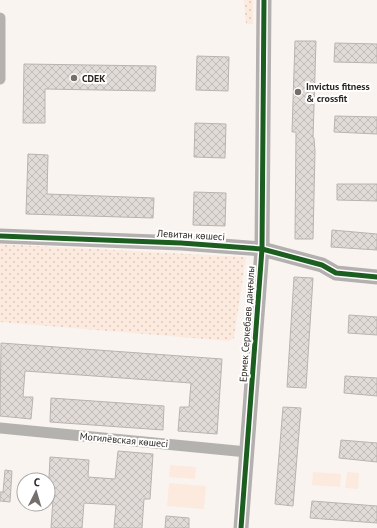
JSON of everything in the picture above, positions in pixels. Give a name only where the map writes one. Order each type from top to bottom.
[{"type":"street","name":"Ермек Серкебаев даңғылы","points":[[241,528],[262,249],[264,0]]},
{"type":"street","points":[[0,18],[0,79]]},
{"type":"street","name":"Левитан көшесі","points":[[0,236],[181,243],[262,249],[322,265],[336,273],[377,277]]},
{"type":"street","name":"Могилёвская көшесі","points":[[0,428],[247,452]]},
{"type":"shaded area","points":[[244,0],[253,0],[253,24],[246,24]]},
{"type":"shaded area","points":[[0,244],[246,257],[234,338],[229,341],[0,322]]},
{"type":"shaded area","points":[[170,465],[196,467],[195,479],[169,477]]},
{"type":"shaded area","points":[[313,472],[341,474],[340,487],[312,485]]},
{"type":"shaded area","points":[[347,472],[359,473],[358,489],[345,488]]},
{"type":"shaded area","points":[[169,483],[206,486],[204,509],[167,506]]},
{"type":"building","points":[[295,41],[316,41],[313,138],[315,151],[313,239],[295,239],[296,132],[292,132]]},
{"type":"building","points":[[335,43],[377,44],[377,63],[334,62]]},
{"type":"building","points":[[197,56],[229,57],[228,91],[196,90]]},
{"type":"building","points":[[24,64],[156,66],[155,91],[45,89],[45,123],[23,123]]},
{"type":"building","points":[[335,116],[377,117],[377,134],[334,132]]},
{"type":"building","points":[[195,123],[226,124],[225,158],[194,157]]},
{"type":"building","points":[[28,154],[48,155],[47,194],[154,198],[153,218],[26,214]]},
{"type":"building","points":[[337,184],[377,184],[377,201],[337,200]]},
{"type":"building","points":[[194,192],[226,193],[225,226],[193,225]]},
{"type":"building","points":[[332,230],[377,234],[377,250],[331,247]]},
{"type":"building","points":[[294,277],[313,278],[306,388],[287,387]]},
{"type":"building","points":[[349,315],[377,317],[377,335],[348,333]]},
{"type":"building","points":[[1,343],[222,359],[217,434],[178,431],[180,407],[189,407],[191,383],[25,371],[23,397],[33,397],[31,419],[0,416]]},
{"type":"building","points":[[345,376],[377,378],[377,396],[344,393]]},
{"type":"building","points":[[51,398],[164,406],[163,430],[50,422]]},
{"type":"building","points":[[283,407],[301,408],[293,506],[275,504]]},
{"type":"building","points":[[341,440],[377,443],[377,462],[339,458]]},
{"type":"building","points":[[118,451],[153,454],[150,499],[144,499],[142,528],[114,528],[116,505],[84,503],[82,528],[51,528],[52,512],[56,512],[56,472],[49,472],[50,457],[89,460],[88,477],[115,479]]},
{"type":"building","points":[[5,470],[12,471],[10,502],[0,501],[0,492],[3,492]]},
{"type":"building","points":[[312,501],[377,506],[377,523],[310,518]]},
{"type":"building","points":[[166,516],[189,518],[189,528],[165,528]]},
{"type":"cycle path","points":[[241,528],[262,249],[264,0]]},
{"type":"cycle path","points":[[0,236],[181,243],[262,249],[322,265],[336,273],[377,277]]},
{"type":"place","name":"CDEK","points":[[74,78]]},
{"type":"place","name":"Invictus fitness & crossfit","points":[[298,92]]}]
